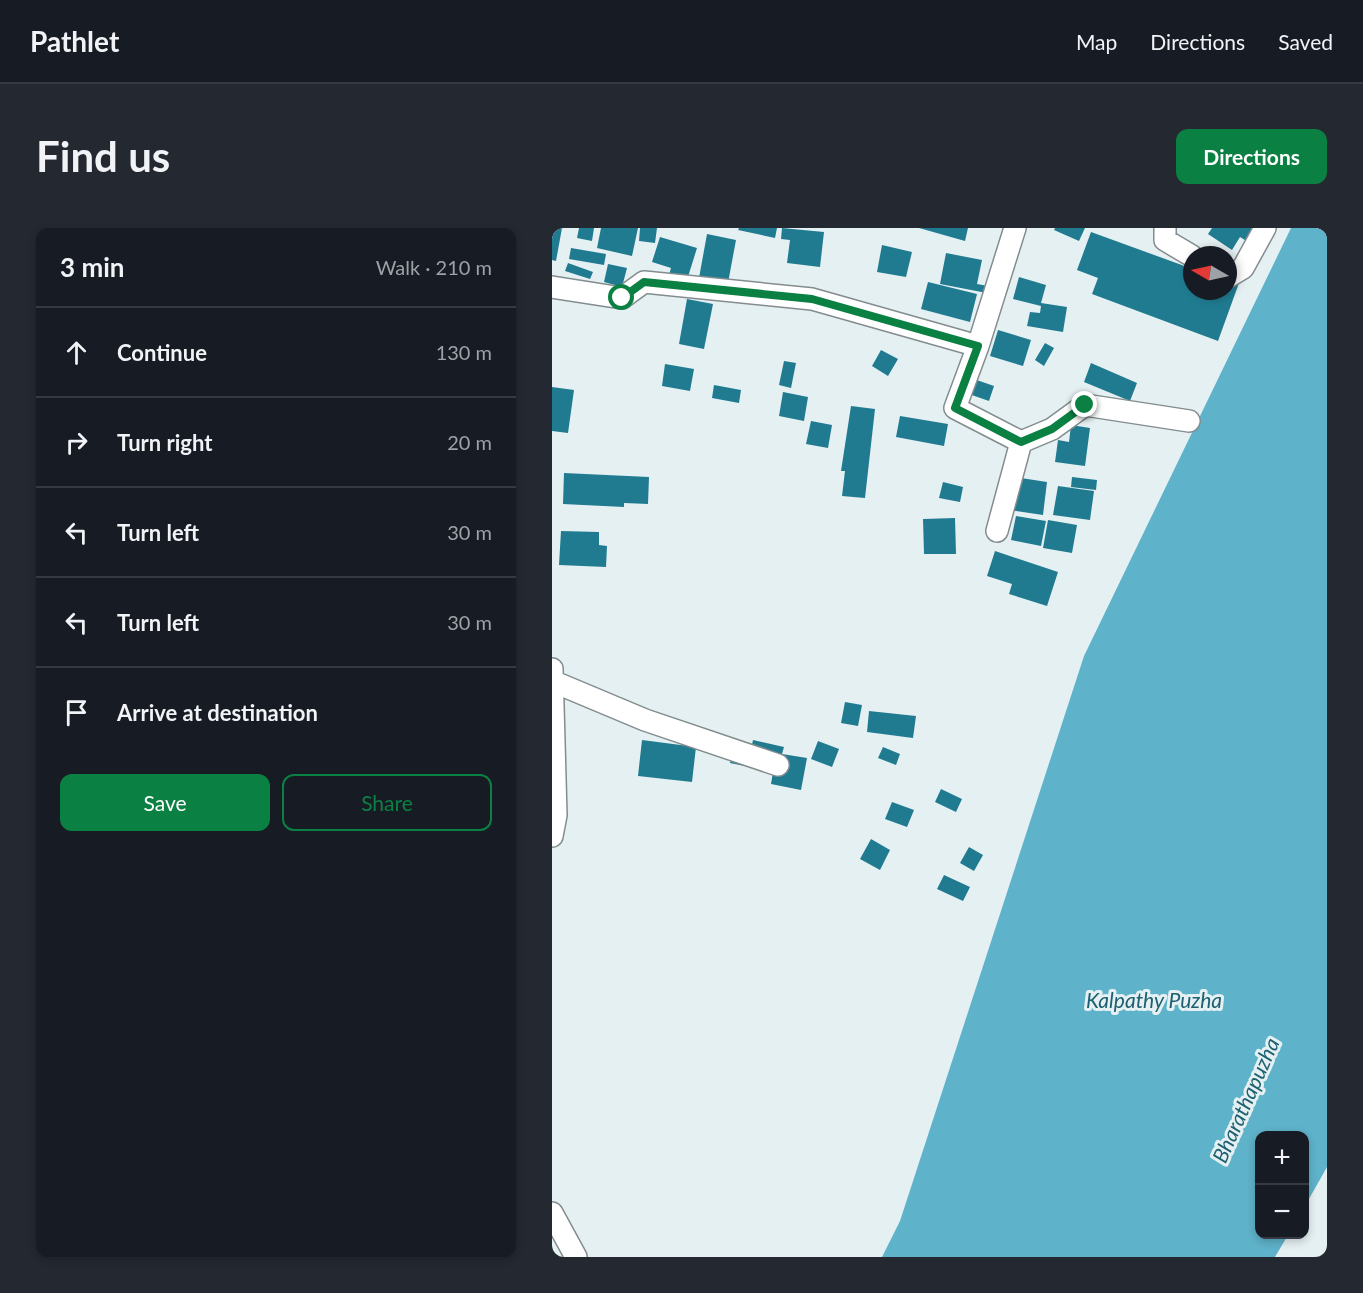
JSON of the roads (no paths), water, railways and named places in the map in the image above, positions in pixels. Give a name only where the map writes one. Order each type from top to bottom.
[{"type":"street","points":[[1015,228],[978,346],[955,408],[1021,442]]},
{"type":"street","points":[[1165,228],[1165,240],[1183,251]]},
{"type":"street","points":[[1237,272],[1243,268],[1265,228]]},
{"type":"street","points":[[552,287],[622,298],[644,282],[812,299],[978,346]]},
{"type":"street","points":[[1021,442],[1052,429],[1085,405],[1189,421]]},
{"type":"street","points":[[997,531],[1021,442]]},
{"type":"street","points":[[552,669],[556,815],[552,836]]},
{"type":"street","points":[[552,681],[645,720],[778,765]]},
{"type":"street","points":[[552,1213],[576,1257]]},
{"type":"water","name":"Kalpathy Puzha","points":[[1291,228],[1327,228],[1327,1167],[1309,1199],[1309,1131],[1255,1131],[1255,1239],[1286,1239],[1275,1257],[882,1257],[900,1221],[1084,656]]},
{"type":"water label","name":"Bharathapuzha","points":[[1245,1100]]}]
